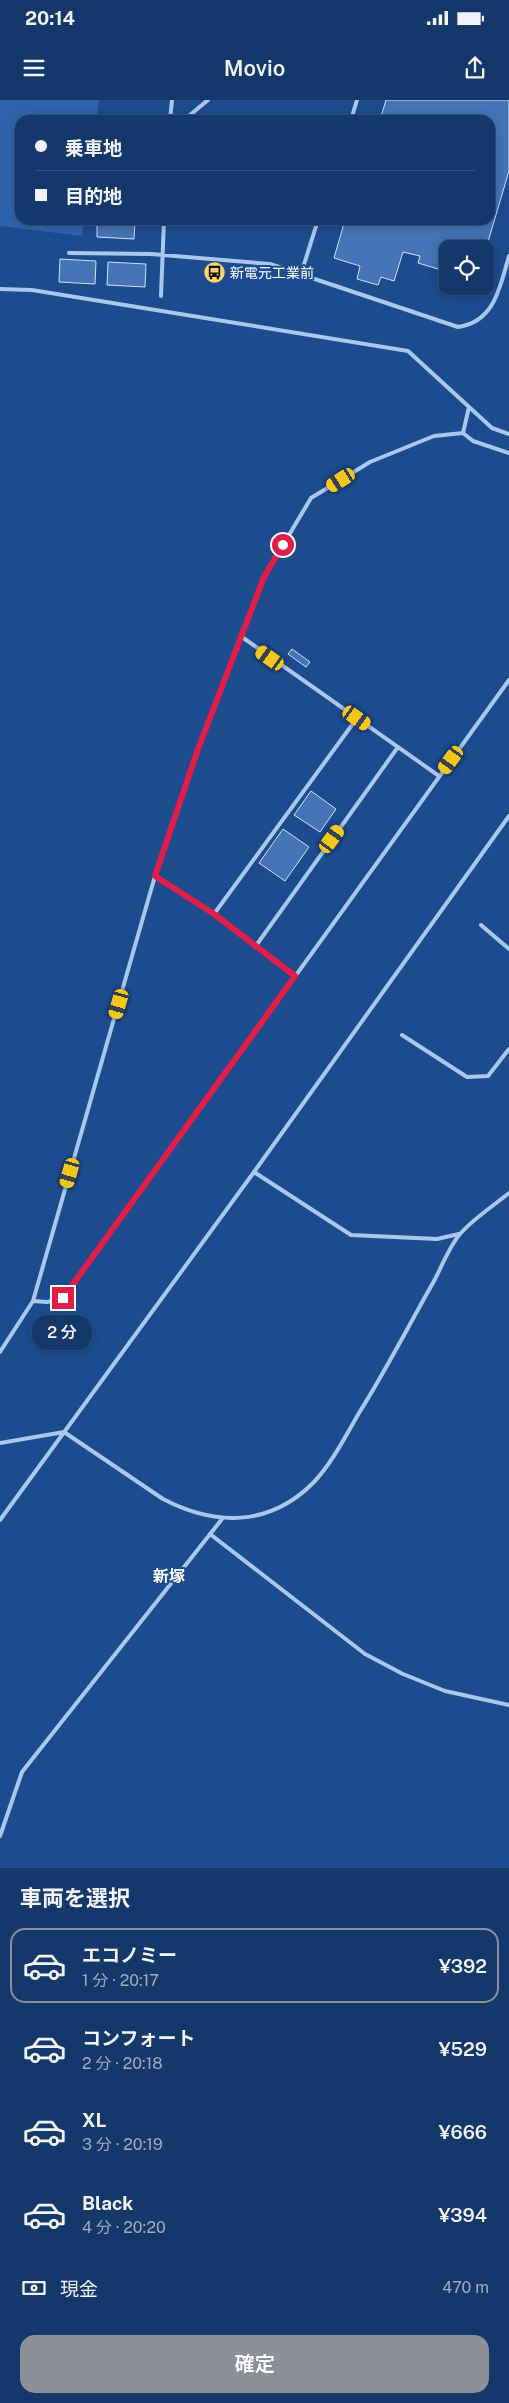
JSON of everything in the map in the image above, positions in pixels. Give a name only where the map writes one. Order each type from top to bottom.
[{"type":"lane","points":[[170,115],[172,100]]},
{"type":"lane","points":[[190,115],[208,100]]},
{"type":"lane","points":[[352,115],[357,100]]},
{"type":"lane","points":[[161,296],[164,225]]},
{"type":"lane","points":[[301,274],[316,225]]},
{"type":"lane","points":[[69,253],[163,255],[270,264],[458,327],[469,326],[488,312],[495,299],[509,256]]},
{"type":"lane","points":[[0,289],[32,290],[408,351],[492,428],[509,434]]},
{"type":"lane","points":[[463,433],[469,407]]},
{"type":"lane","points":[[0,1352],[33,1301],[155,876],[198,749],[264,577],[311,498],[370,462],[434,436],[463,433],[473,441],[509,453]]},
{"type":"lane","points":[[242,637],[439,776]]},
{"type":"lane","points":[[33,1301],[47,1302],[63,1298],[509,680]]},
{"type":"lane","points":[[214,914],[357,718]]},
{"type":"lane","points":[[255,947],[398,747]]},
{"type":"lane","points":[[0,1520],[254,1172],[509,816]]},
{"type":"lane","points":[[155,876],[214,914],[295,976]]},
{"type":"lane","points":[[481,925],[509,949]]},
{"type":"lane","points":[[402,1035],[467,1077],[488,1076],[509,1049]]},
{"type":"lane","points":[[254,1172],[351,1236],[437,1239],[460,1234]]},
{"type":"lane","points":[[0,1443],[64,1432],[163,1499],[200,1516],[222,1519],[249,1518],[274,1509],[296,1498],[328,1464],[374,1389],[460,1234],[509,1193]]},
{"type":"lane","points":[[0,1836],[22,1772],[222,1519]]},
{"type":"lane","points":[[210,1534],[365,1654],[403,1674],[445,1691],[509,1706]]},
{"type":"shaded area","points":[[0,100],[99,100],[98,115],[15,115],[15,225],[83,225],[82,236],[0,226]]},
{"type":"building","points":[[386,100],[509,100],[509,171],[495,218],[495,115],[382,115]]},
{"type":"building","points":[[97,225],[135,225],[134,239],[97,237]]},
{"type":"building","points":[[344,225],[493,225],[489,240],[439,240],[439,269],[418,263],[420,256],[403,252],[394,281],[381,277],[378,285],[357,279],[360,266],[334,258]]},
{"type":"building","points":[[60,259],[96,261],[95,284],[59,282]]},
{"type":"building","points":[[108,262],[146,264],[145,287],[107,285]]},
{"type":"building","points":[[292,649],[310,662],[306,667],[288,654]]},
{"type":"building","points":[[311,791],[336,809],[320,832],[294,815]]},
{"type":"building","points":[[283,829],[309,847],[285,881],[259,863]]},
{"type":"place","name":"新電元工業前","points":[[214,273]]},
{"type":"district","name":"新塚","points":[[169,1576]]},
{"type":"route","points":[[63,1298],[295,976],[214,914],[155,876],[198,749],[264,577],[283,545]]}]
